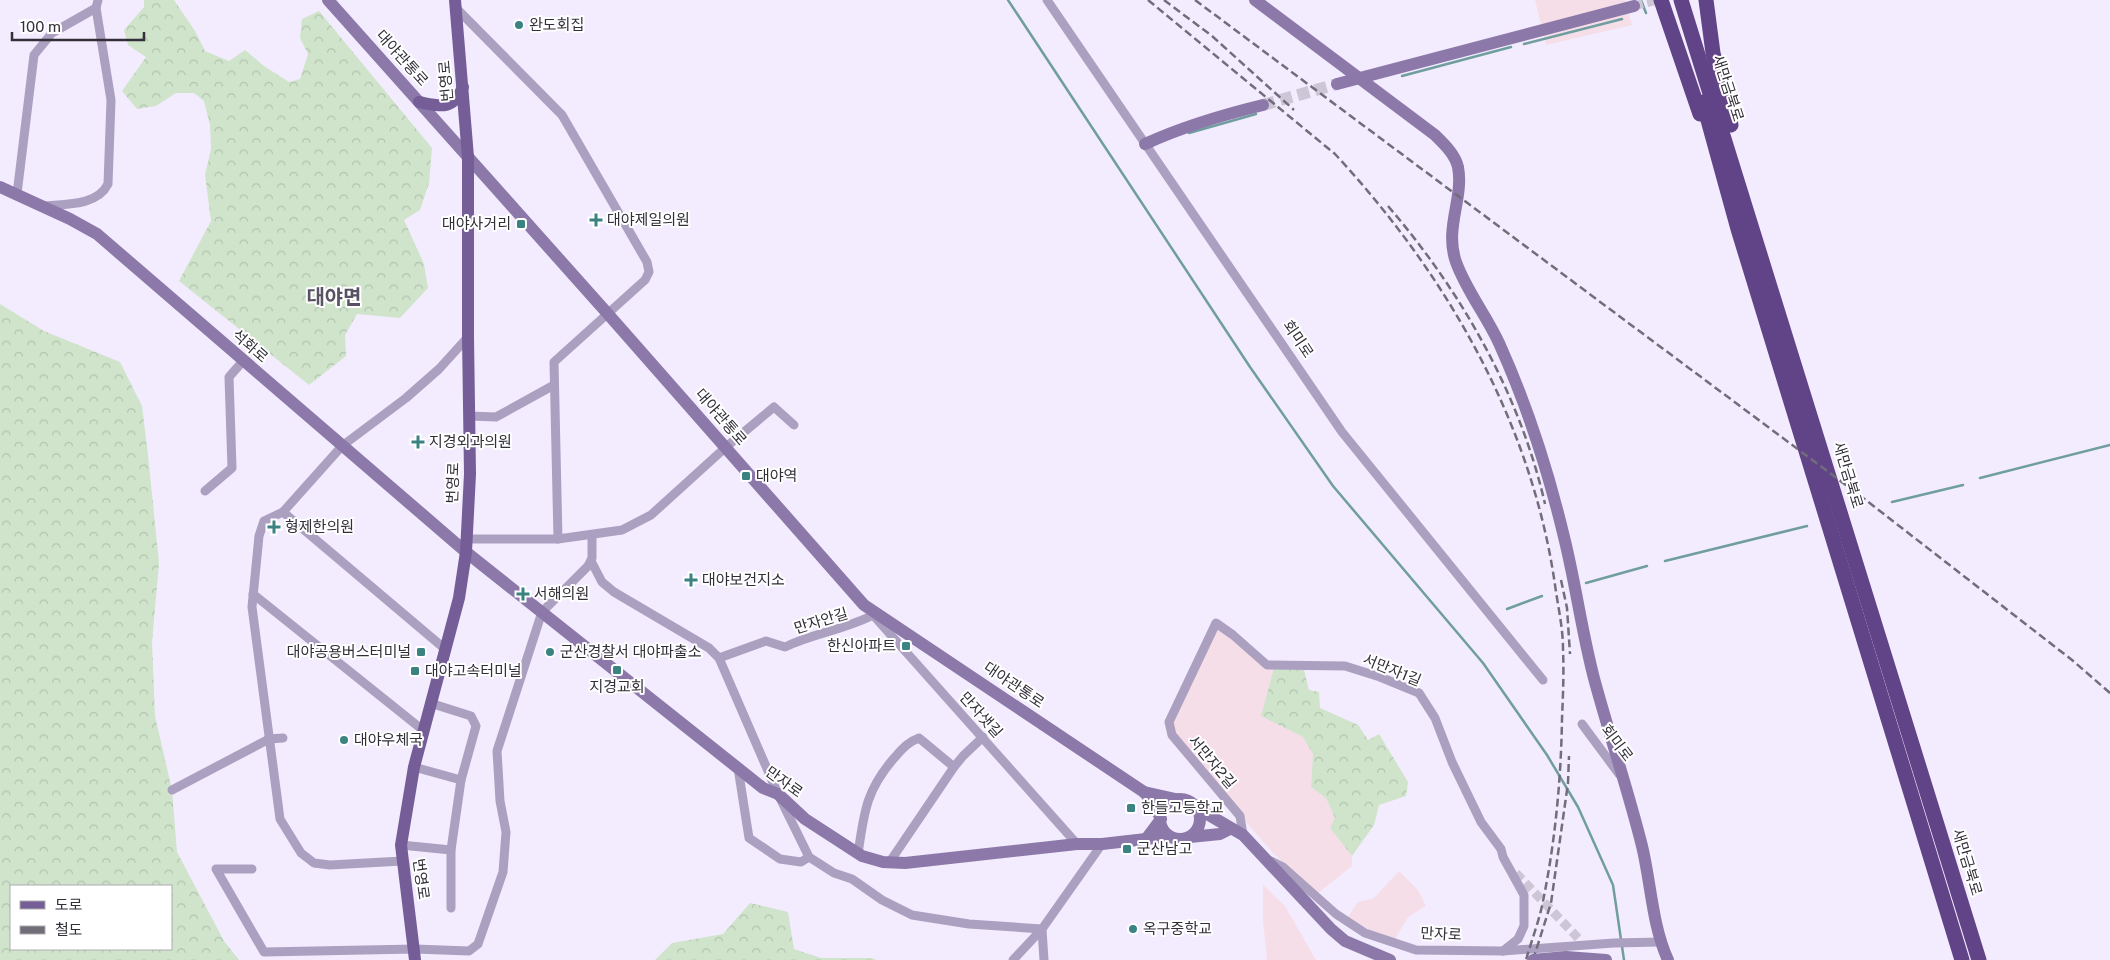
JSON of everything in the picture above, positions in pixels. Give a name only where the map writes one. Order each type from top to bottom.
[{"type":"highway","points":[[1660,0],[1680,51],[1769,305]]},
{"type":"highway","name":"새만금북로","points":[[1671,0],[1979,960]]},
{"type":"highway","name":"새만금북로","points":[[1681,0],[1962,960]]},
{"type":"highway","points":[[1706,0],[1713,53],[1769,305]]},
{"type":"main road","name":"번영로","points":[[414,954],[401,845],[414,766],[458,598],[466,545],[470,474],[468,157],[455,4]]},
{"type":"main road","points":[[418,102],[448,105],[458,99],[462,88]]},
{"type":"street","name":"대야관통로","points":[[328,0],[864,605],[1144,792]]},
{"type":"street","name":"회미로","points":[[1047,0],[1342,432],[1543,680]]},
{"type":"street","points":[[1255,0],[1435,135],[1450,152],[1458,165],[1459,186],[1452,226],[1452,245],[1456,261],[1495,334],[1521,391],[1539,446],[1564,537],[1594,681],[1626,782],[1649,876],[1660,942],[1668,960]]},
{"type":"street","points":[[17,194],[34,55],[52,33],[97,4],[111,100],[108,184],[103,194],[98,197],[74,204],[43,206]]},
{"type":"street","points":[[455,4],[562,115],[647,262],[649,272],[645,280],[554,362],[558,539]]},
{"type":"street","points":[[1337,84],[1634,6]]},
{"type":"street","points":[[1145,144],[1214,116],[1263,105]]},
{"type":"street","name":"석화로","points":[[0,187],[85,226],[96,234],[342,446],[466,545]]},
{"type":"street","points":[[402,861],[314,863],[301,853],[280,819],[252,606],[259,536],[264,521],[283,512],[342,446],[406,398],[439,369],[468,337]]},
{"type":"street","points":[[206,491],[232,468],[229,377],[243,361]]},
{"type":"street","points":[[469,416],[496,417],[554,385]]},
{"type":"street","points":[[466,545],[592,536],[622,530],[650,515],[774,407],[794,425]]},
{"type":"street","points":[[283,512],[444,649]]},
{"type":"street","points":[[592,536],[591,561],[602,582],[614,592],[709,648],[719,658],[778,794],[809,857],[834,872],[852,879],[882,900],[912,915],[969,924],[1042,929]]},
{"type":"street","name":"만자로","points":[[466,545],[542,612],[763,788],[778,794],[804,819],[858,854],[883,862],[905,863],[1169,836]]},
{"type":"street","points":[[252,869],[216,869],[264,952],[414,954],[469,952],[478,944],[503,872],[506,832],[500,801],[497,751],[542,612],[591,561]]},
{"type":"street","points":[[254,594],[424,730]]},
{"type":"street","name":"만자샛길","points":[[864,605],[1077,844]]},
{"type":"street","name":"만자안길","points":[[719,658],[766,641],[785,647],[802,639],[843,629],[873,615]]},
{"type":"street","name":"서만자2길","points":[[1216,623],[1169,722],[1172,735],[1240,816],[1243,835]]},
{"type":"street","name":"서만자1길","points":[[1216,623],[1233,634],[1267,665],[1345,666],[1419,692],[1435,718],[1452,762],[1480,822],[1501,849],[1503,858],[1524,895],[1524,926],[1518,939],[1503,951]]},
{"type":"street","points":[[430,703],[471,716],[476,726],[461,780],[451,850],[451,908]]},
{"type":"street","name":"회미로","points":[[1582,724],[1626,782]]},
{"type":"street","points":[[889,862],[962,756],[983,737]]},
{"type":"street","points":[[172,790],[269,739],[283,738]]},
{"type":"street","points":[[858,854],[864,811],[871,791],[882,771],[908,742],[919,738],[954,767]]},
{"type":"street","points":[[414,766],[461,780]]},
{"type":"street","points":[[738,768],[749,838],[780,859],[801,862],[809,857]]},
{"type":"street","points":[[1144,792],[1192,803],[1197,808],[1200,821],[1199,827],[1190,837]]},
{"type":"street","points":[[1144,792],[1152,801],[1161,819]]},
{"type":"street","points":[[1180,800],[1167,804],[1163,809],[1162,828],[1169,836],[1178,839],[1220,834],[1230,829]]},
{"type":"street","name":"만자로","points":[[1197,808],[1243,835],[1331,929],[1345,941],[1390,960]]},
{"type":"street","points":[[1146,839],[1161,819]]},
{"type":"street","points":[[1014,960],[1042,929],[1102,844]]},
{"type":"street","points":[[401,845],[451,850]]},
{"type":"street","name":"만자로","points":[[1264,857],[1283,867],[1336,914],[1365,933],[1416,950],[1503,951],[1614,943],[1660,942]]},
{"type":"street","name":"서만자1길","points":[[1503,858],[1516,873]]},
{"type":"street","points":[[1042,929],[1044,960]]},
{"type":"street","points":[[1579,939],[1588,945]]},
{"type":"street","points":[[1660,942],[1677,960]]},
{"type":"street","points":[[1533,960],[1566,957],[1606,960],[1603,944]]},
{"type":"shaded area","points":[[1535,0],[1625,0],[1632,25],[1546,45]]},
{"type":"shaded area","points":[[1216,623],[1274,668],[1275,723],[1303,737],[1313,754],[1311,787],[1326,798],[1336,818],[1330,828],[1352,856],[1352,866],[1317,894],[1273,853],[1250,827],[1215,780],[1177,735],[1172,723]]},
{"type":"shaded area","points":[[1399,871],[1418,890],[1426,906],[1408,917],[1395,939],[1370,930],[1348,917],[1358,902],[1374,898]]},
{"type":"shaded area","points":[[1263,885],[1285,906],[1316,960],[1267,960],[1263,921]]},
{"type":"green space","points":[[144,0],[174,0],[195,31],[205,51],[229,61],[245,50],[264,66],[289,82],[300,79],[308,54],[300,38],[302,19],[319,11],[432,148],[429,183],[420,210],[404,220],[424,264],[428,288],[400,318],[357,314],[345,335],[346,356],[309,385],[179,281],[211,221],[205,175],[211,149],[210,125],[204,101],[194,93],[176,93],[156,106],[137,109],[122,91],[146,57],[128,45],[124,30],[144,7]]},
{"type":"green space","points":[[0,304],[44,331],[120,362],[142,406],[159,563],[152,642],[155,716],[172,790],[177,852],[224,941],[239,960],[0,960]]},
{"type":"green space","points":[[1274,668],[1304,670],[1309,690],[1319,692],[1320,708],[1358,725],[1368,740],[1379,734],[1408,782],[1406,796],[1379,805],[1374,825],[1352,856],[1330,828],[1335,818],[1326,798],[1311,787],[1313,754],[1303,737],[1261,716]]},
{"type":"green space","points":[[750,903],[788,912],[794,949],[821,958],[872,958],[876,960],[655,960],[672,943],[723,934]]},
{"type":"waterway","points":[[1008,0],[1250,367],[1333,486],[1483,663],[1547,755],[1578,807],[1613,885],[1624,960]]},
{"type":"waterway","points":[[1641,0],[1646,13]]},
{"type":"waterway","points":[[1524,44],[1622,19]]},
{"type":"waterway","points":[[1402,76],[1511,47]]},
{"type":"waterway","points":[[1189,133],[1256,114]]},
{"type":"waterway","points":[[1980,478],[2110,445]]},
{"type":"waterway","points":[[1892,502],[1963,485]]},
{"type":"waterway","points":[[1665,561],[1807,526]]},
{"type":"waterway","points":[[1586,583],[1647,566]]},
{"type":"waterway","points":[[1507,609],[1542,596]]},
{"type":"tunnel","points":[[1634,6],[1657,0]]},
{"type":"tunnel","points":[[1263,105],[1337,84]]},
{"type":"tunnel","points":[[1516,873],[1579,939]]},
{"type":"railway","points":[[1148,0],[1335,154],[1376,201],[1414,251],[1449,302],[1480,357],[1506,413],[1528,471],[1545,531],[1560,613],[1563,642],[1559,789],[1542,906],[1526,960]]},
{"type":"railway","points":[[1164,0],[1212,36],[1294,110]]},
{"type":"railway","points":[[1195,0],[1858,494],[2072,660],[2110,693]]},
{"type":"railway","points":[[1388,206],[1440,273],[1484,346],[1504,384],[1520,423],[1534,463],[1545,504]]},
{"type":"railway","points":[[1561,580],[1567,608],[1570,654]]},
{"type":"railway","points":[[1533,960],[1551,903],[1568,783],[1569,756]]},
{"type":"place","name":"완도회집","points":[[519,25]]},
{"type":"place","name":"대야제일의원","points":[[596,220]]},
{"type":"place","name":"대야사거리","points":[[521,224]]},
{"type":"place","name":"지경외과의원","points":[[418,442]]},
{"type":"place","name":"대야역","points":[[746,476]]},
{"type":"place","name":"형제한의원","points":[[274,527]]},
{"type":"place","name":"대야보건지소","points":[[691,580]]},
{"type":"place","name":"서해의원","points":[[523,594]]},
{"type":"place","name":"한신아파트","points":[[906,646]]},
{"type":"place","name":"대야공용버스터미널","points":[[421,652]]},
{"type":"place","name":"군산경찰서 대야파출소","points":[[550,652]]},
{"type":"place","name":"지경교회","points":[[617,670]]},
{"type":"place","name":"대야고속터미널","points":[[415,671]]},
{"type":"place","name":"대야우체국","points":[[344,740]]},
{"type":"place","name":"한들고등학교","points":[[1131,808]]},
{"type":"place","name":"군산남고","points":[[1127,849]]},
{"type":"place","name":"옥구중학교","points":[[1133,929]]},
{"type":"district","name":"대야면","points":[[334,297]]}]
